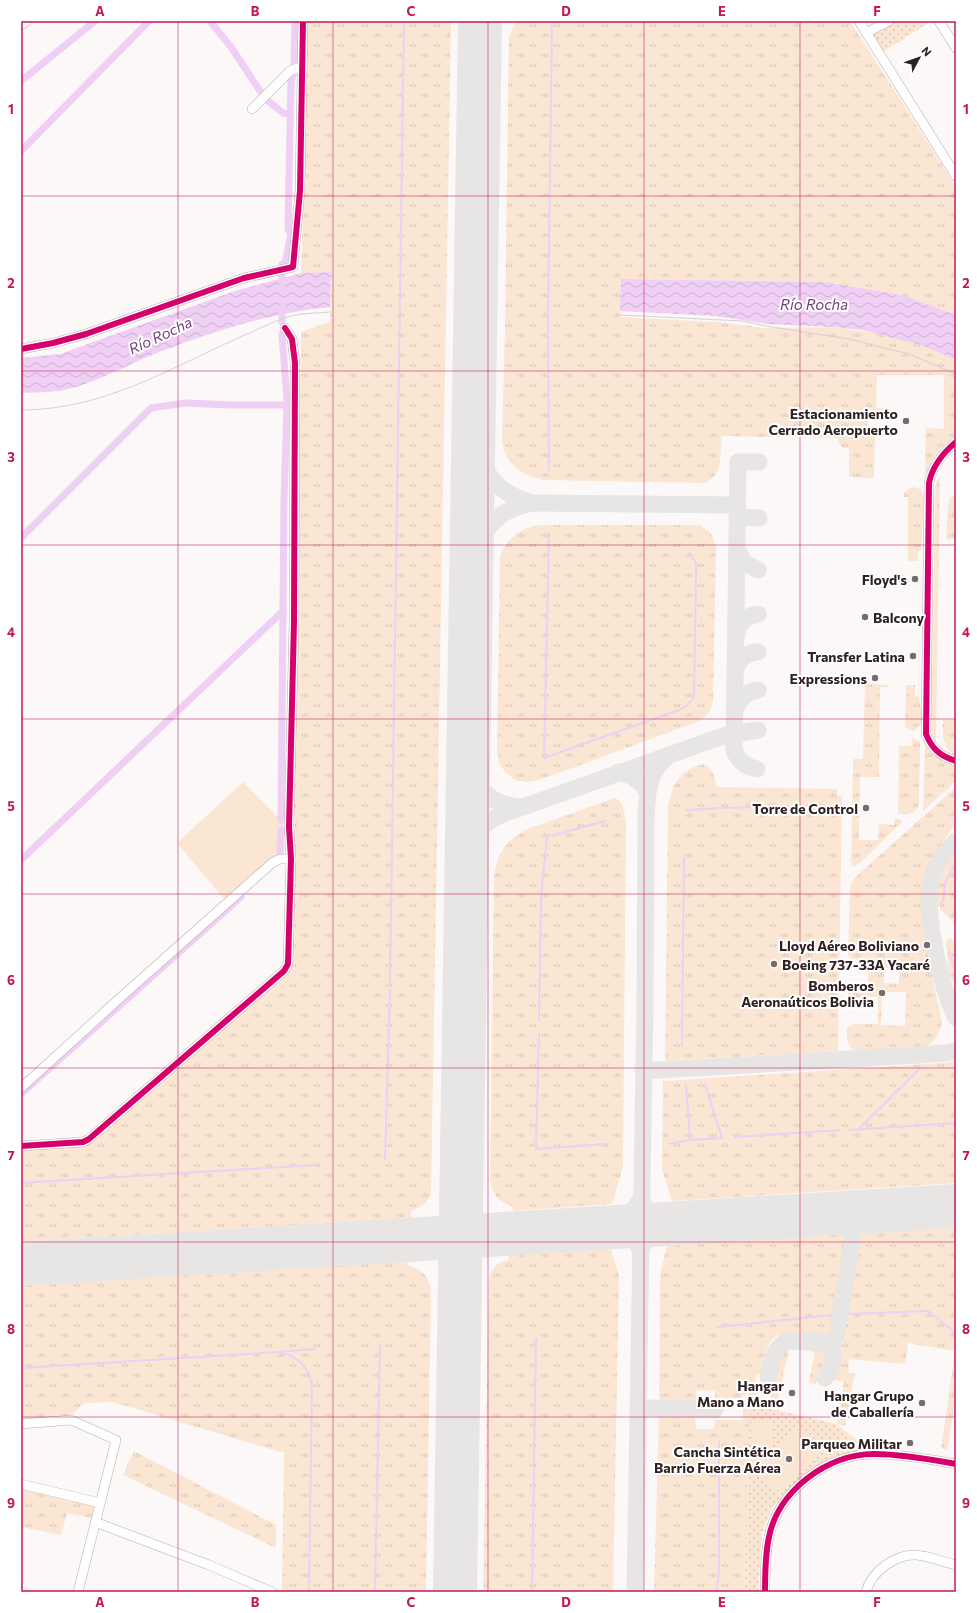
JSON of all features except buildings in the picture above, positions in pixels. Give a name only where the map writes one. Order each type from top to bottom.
[{"type":"street","points":[[21,25],[27,21]]},
{"type":"street","points":[[21,349],[53,344],[86,334],[244,278],[293,267],[300,191],[303,21]]},
{"type":"street","points":[[859,21],[956,176]]},
{"type":"street","points":[[866,33],[889,21]]},
{"type":"street","points":[[939,21],[956,48]]},
{"type":"street","points":[[252,109],[290,71],[297,68],[302,68]]},
{"type":"street","points":[[21,1146],[87,1141],[284,971],[288,964],[291,859],[289,827],[294,622],[295,363],[292,339],[285,328]]},
{"type":"street","points":[[956,442],[938,463],[931,476],[930,483],[926,734],[935,750],[941,755],[956,761]]},
{"type":"street","points":[[21,1088],[272,863],[280,859],[291,859]]},
{"type":"street","points":[[21,1424],[71,1420],[116,1440],[78,1592]]},
{"type":"street","points":[[765,1592],[765,1568],[769,1536],[778,1513],[788,1497],[798,1487],[827,1465],[843,1459],[874,1454],[904,1455],[956,1464]]},
{"type":"street","points":[[21,1484],[100,1503]]},
{"type":"street","points":[[95,1522],[209,1565],[272,1592]]},
{"type":"street","points":[[866,1592],[874,1577],[883,1567],[895,1560],[905,1557],[916,1555],[956,1565]]},
{"type":"green space","points":[[307,21],[451,21],[431,1194],[423,1205],[411,1211],[411,1218],[21,1242],[21,1148],[83,1145],[288,972],[292,966],[301,332],[330,322],[331,272],[301,273]]},
{"type":"green space","points":[[516,21],[850,21],[956,187],[956,315],[914,299],[891,293],[823,282],[621,279],[620,317],[717,322],[767,328],[834,327],[880,334],[921,345],[956,360],[956,436],[942,447],[925,475],[926,428],[944,429],[944,375],[877,375],[876,408],[884,408],[884,413],[868,414],[868,435],[875,436],[874,478],[849,477],[849,449],[843,448],[838,442],[838,438],[721,436],[721,456],[718,469],[715,475],[705,483],[543,480],[528,475],[515,467],[506,455],[502,440],[509,37]]},
{"type":"green space","points":[[896,21],[931,21],[883,52],[873,35],[874,32]]},
{"type":"green space","points":[[940,476],[936,745],[931,731],[935,485]]},
{"type":"green space","points":[[911,487],[920,489],[923,492],[924,497],[921,551],[918,551],[918,561],[908,561],[908,497],[904,497],[903,494]]},
{"type":"green space","points":[[956,495],[956,538],[946,540],[948,504],[950,498]]},
{"type":"green space","points":[[542,525],[695,525],[704,528],[710,533],[716,548],[713,700],[709,712],[699,721],[570,769],[538,780],[527,782],[515,780],[505,772],[499,763],[497,751],[500,557],[507,544],[516,534],[528,528]]},
{"type":"green space","points":[[865,684],[888,685],[888,687],[880,687],[879,777],[860,777],[859,840],[878,840],[879,824],[894,825],[894,819],[900,819],[902,822],[861,862],[853,867],[851,862],[853,759],[863,759]]},
{"type":"green space","points":[[906,685],[915,685],[915,696],[919,697],[922,716],[921,724],[912,732],[912,730],[905,727]]},
{"type":"green space","points":[[956,719],[956,756],[951,753],[945,745],[943,720]]},
{"type":"green space","points":[[912,738],[920,741],[919,804],[913,812],[908,814],[898,814],[899,746],[912,746]]},
{"type":"green space","points":[[925,743],[938,758],[956,766],[956,781],[923,811]]},
{"type":"green space","points":[[704,764],[712,771],[716,787],[837,789],[837,796],[842,796],[838,1051],[665,1061],[668,806],[675,784],[679,778],[689,770]]},
{"type":"green space","points":[[243,782],[281,820],[285,822],[284,855],[267,862],[224,899],[177,843]]},
{"type":"green space","points":[[956,787],[956,812],[953,816],[955,824],[929,865],[924,881],[923,900],[926,942],[942,1022],[935,1040],[925,1047],[896,1050],[858,1051],[851,1048],[849,1045],[847,1028],[853,1024],[878,1024],[878,997],[860,997],[860,1005],[852,1005],[848,1002],[848,987],[850,984],[868,983],[868,960],[851,959],[848,955],[850,887],[853,880]],"holes":[[[884,968],[899,968],[899,984],[884,983]],[[882,992],[906,992],[905,1026],[881,1025]]]},
{"type":"green space","points":[[615,798],[622,804],[626,821],[623,1167],[612,1204],[513,1211],[512,1206],[497,1197],[493,1191],[490,1181],[494,875],[498,859],[504,848],[508,842],[520,833]]},
{"type":"green space","points":[[956,853],[956,924],[940,909],[937,900],[937,893],[944,870]]},
{"type":"green space","points":[[950,937],[956,945],[956,991],[948,970],[946,942]]},
{"type":"green space","points":[[956,1061],[956,1183],[672,1201],[662,1170],[663,1081]]},
{"type":"green space","points":[[953,1226],[956,1229],[956,1398],[947,1450],[941,1448],[955,1351],[908,1343],[905,1364],[849,1359],[848,1373],[855,1373],[845,1426],[837,1424],[844,1382],[829,1379],[830,1372],[837,1360],[837,1342],[855,1232]]},
{"type":"green space","points":[[850,1233],[849,1250],[833,1333],[826,1340],[790,1334],[776,1336],[772,1339],[766,1352],[761,1375],[757,1374],[755,1381],[759,1382],[756,1395],[744,1395],[743,1398],[732,1398],[732,1401],[715,1401],[715,1391],[696,1390],[696,1400],[694,1403],[659,1404],[660,1276],[667,1245]]},
{"type":"green space","points":[[610,1247],[619,1275],[613,1592],[483,1592],[490,1274],[494,1267],[504,1261],[509,1260],[508,1254]]},
{"type":"green space","points":[[407,1260],[408,1266],[421,1271],[424,1274],[431,1290],[426,1592],[282,1592],[284,1452],[113,1402],[84,1403],[71,1416],[21,1419],[21,1285]]},
{"type":"green space","points":[[785,1346],[790,1346],[776,1406],[769,1403],[774,1379],[772,1378],[779,1351]]},
{"type":"green space","points":[[809,1346],[828,1348],[831,1359],[823,1377],[818,1377],[816,1384],[810,1383],[809,1380],[815,1353],[807,1350]]},
{"type":"green space","points":[[743,1404],[750,1404],[745,1592],[654,1592],[659,1414],[690,1414],[695,1418],[696,1429],[714,1429],[715,1420],[743,1420]]},
{"type":"green space","points":[[750,1404],[837,1424],[868,1450],[838,1455],[824,1462],[796,1482],[772,1508],[762,1534],[758,1592],[745,1592]]},
{"type":"green space","points":[[754,1419],[773,1420],[771,1449],[753,1448]]},
{"type":"green space","name":"Cancha Sintética Barrio Fuerza Aérea","points":[[802,1426],[823,1450],[777,1491],[756,1467]]},
{"type":"green space","points":[[134,1451],[276,1525],[276,1548],[123,1475]]},
{"type":"green space","points":[[21,1489],[95,1506],[92,1518],[67,1513],[61,1535],[21,1527]]},
{"type":"water","points":[[331,272],[330,307],[264,318],[221,330],[157,353],[76,387],[53,392],[21,393],[21,358],[60,354],[235,291],[301,273]]},
{"type":"water","name":"Río Rocha","points":[[621,279],[823,282],[891,293],[914,299],[956,315],[956,360],[921,345],[862,330],[834,327],[767,324],[716,316],[620,311]]},
{"type":"waterway","points":[[21,81],[95,21]]},
{"type":"waterway","points":[[21,151],[149,21]]},
{"type":"waterway","points":[[210,21],[231,47],[262,94]]},
{"type":"waterway","points":[[294,63],[295,21]]},
{"type":"waterway","points":[[390,982],[404,21]]},
{"type":"waterway","points":[[549,470],[548,320],[552,21]]},
{"type":"waterway","points":[[282,264],[285,263],[291,234],[288,229],[291,81],[293,76]]},
{"type":"waterway","points":[[267,100],[283,113],[290,114]]},
{"type":"waterway","points":[[282,274],[282,288]]},
{"type":"waterway","points":[[282,307],[282,322]]},
{"type":"waterway","points":[[282,334],[287,400]]},
{"type":"waterway","points":[[21,538],[151,408],[185,403],[287,405],[284,501],[281,820]]},
{"type":"waterway","points":[[549,534],[544,758],[679,710],[688,705],[694,697],[696,563],[690,553]]},
{"type":"waterway","points":[[21,860],[283,611]]},
{"type":"waterway","points":[[687,810],[812,806]]},
{"type":"waterway","points":[[539,1021],[541,897],[547,837],[605,821]]},
{"type":"waterway","points":[[280,852],[281,830]]},
{"type":"waterway","points":[[682,1046],[684,858]]},
{"type":"waterway","points":[[943,901],[945,883],[956,862]]},
{"type":"waterway","points":[[21,1094],[241,897]]},
{"type":"waterway","points":[[949,951],[956,973]]},
{"type":"waterway","points":[[385,1159],[390,990]]},
{"type":"waterway","points":[[539,1034],[536,1149],[607,1144]]},
{"type":"waterway","points":[[859,1129],[919,1069]]},
{"type":"waterway","points":[[670,1144],[690,1140],[722,1138],[705,1084]]},
{"type":"waterway","points":[[686,1085],[690,1139]]},
{"type":"waterway","points":[[849,1130],[956,1123]]},
{"type":"waterway","points":[[735,1137],[840,1130]]},
{"type":"waterway","points":[[21,1183],[315,1165]]},
{"type":"waterway","points":[[845,1314],[928,1311],[956,1333]]},
{"type":"waterway","points":[[718,1327],[832,1315]]},
{"type":"waterway","points":[[532,1592],[536,1338]]},
{"type":"waterway","points":[[375,1592],[380,1345]]},
{"type":"waterway","points":[[21,1368],[314,1349]]},
{"type":"waterway","points":[[282,1353],[293,1357],[302,1364],[308,1372],[312,1383],[309,1592]]},
{"type":"waterway","points":[[716,1592],[719,1573],[719,1442]]},
{"type":"taxiway","points":[[480,40],[491,21]]},
{"type":"taxiway","points":[[471,560],[481,538],[493,522],[510,510],[533,503],[520,499],[509,493],[491,478],[480,458],[473,433]]},
{"type":"taxiway","points":[[757,769],[749,767],[743,763],[734,750],[738,462],[759,462]]},
{"type":"taxiway","points":[[533,503],[737,505]]},
{"type":"taxiway","points":[[737,517],[759,518]]},
{"type":"taxiway","points":[[737,550],[745,563],[758,570]]},
{"type":"taxiway","points":[[737,635],[736,633],[744,620],[750,616],[758,614]]},
{"type":"taxiway","points":[[736,672],[735,669],[744,657],[750,653],[758,652]]},
{"type":"taxiway","points":[[734,712],[743,697],[753,691],[758,690]]},
{"type":"taxiway","points":[[523,807],[723,736],[758,730]]},
{"type":"taxiway","points":[[466,864],[470,848],[481,828],[491,820],[523,807],[501,803],[492,799],[485,793],[479,786],[468,755]]},
{"type":"taxiway","points":[[619,772],[636,779],[643,785],[648,793],[650,781],[661,763],[669,755]]},
{"type":"taxiway","points":[[635,1592],[645,1008],[646,813],[648,793]]},
{"type":"taxiway","points":[[956,841],[943,856],[933,874],[930,888],[929,906],[934,946],[939,967],[944,987],[956,1018]]},
{"type":"taxiway","points":[[643,1071],[919,1055],[956,1051]]},
{"type":"taxiway","points":[[461,1189],[471,1211],[485,1224],[502,1230],[527,1232]]},
{"type":"taxiway","points":[[640,1250],[634,1240],[627,1234],[618,1230],[606,1228],[618,1223],[630,1214],[641,1198]]},
{"type":"taxiway","points":[[641,1198],[646,1208],[652,1215],[669,1224],[659,1228],[648,1237],[641,1250]]},
{"type":"taxiway","points":[[944,1206],[956,1219]]},
{"type":"taxiway","points":[[768,1377],[776,1350],[784,1343],[789,1341],[832,1343],[837,1332],[852,1243],[854,1212]]},
{"type":"taxiway","points":[[459,1275],[469,1255],[478,1246],[497,1234]]},
{"type":"taxiway","points":[[825,1378],[833,1364],[832,1343]]},
{"type":"taxiway","points":[[648,1408],[715,1410]]},
{"type":"runway","points":[[455,1592],[480,21]]},
{"type":"runway","points":[[21,1264],[956,1206]]},
{"type":"tram line","points":[[21,410],[51,408],[107,396],[159,375],[238,338],[291,316],[330,312]]},
{"type":"tram line","points":[[620,315],[742,321],[849,339],[909,354],[956,374]]},
{"type":"cycle path","points":[[21,349],[53,343],[86,334],[244,278],[293,267],[300,191],[303,21]]},
{"type":"cycle path","points":[[21,1146],[83,1142],[89,1139],[284,971],[288,964],[291,859],[289,827],[294,622],[295,363],[292,339],[285,328]]},
{"type":"cycle path","points":[[956,442],[939,460],[929,483],[926,734],[931,744],[937,751],[945,757],[956,761]]},
{"type":"cycle path","points":[[765,1592],[767,1551],[774,1520],[783,1505],[807,1478],[822,1468],[839,1460],[874,1454],[894,1455],[956,1464]]},
{"type":"place","name":"Estacionamiento Cerrado Aeropuerto","points":[[906,421]]},
{"type":"place","name":"Floyd's","points":[[915,579]]},
{"type":"place","name":"Balcony","points":[[865,617]]},
{"type":"place","name":"Transfer Latina","points":[[913,656]]},
{"type":"place","name":"Expressions","points":[[875,678]]},
{"type":"place","name":"Torre de Control","points":[[866,808]]},
{"type":"place","name":"Lloyd Aéreo Boliviano","points":[[927,945]]},
{"type":"place","name":"Boeing 737-33A Yacaré","points":[[774,964]]},
{"type":"place","name":"Bomberos Aeronaúticos Bolivia","points":[[882,993]]},
{"type":"place","name":"Hangar Mano a Mano","points":[[792,1393]]},
{"type":"place","name":"Hangar Grupo de Caballería","points":[[922,1403]]},
{"type":"place","name":"Parqueo Militar","points":[[910,1443]]},
{"type":"place","name":"Cancha Sintética Barrio Fuerza Aérea","points":[[789,1459]]}]
